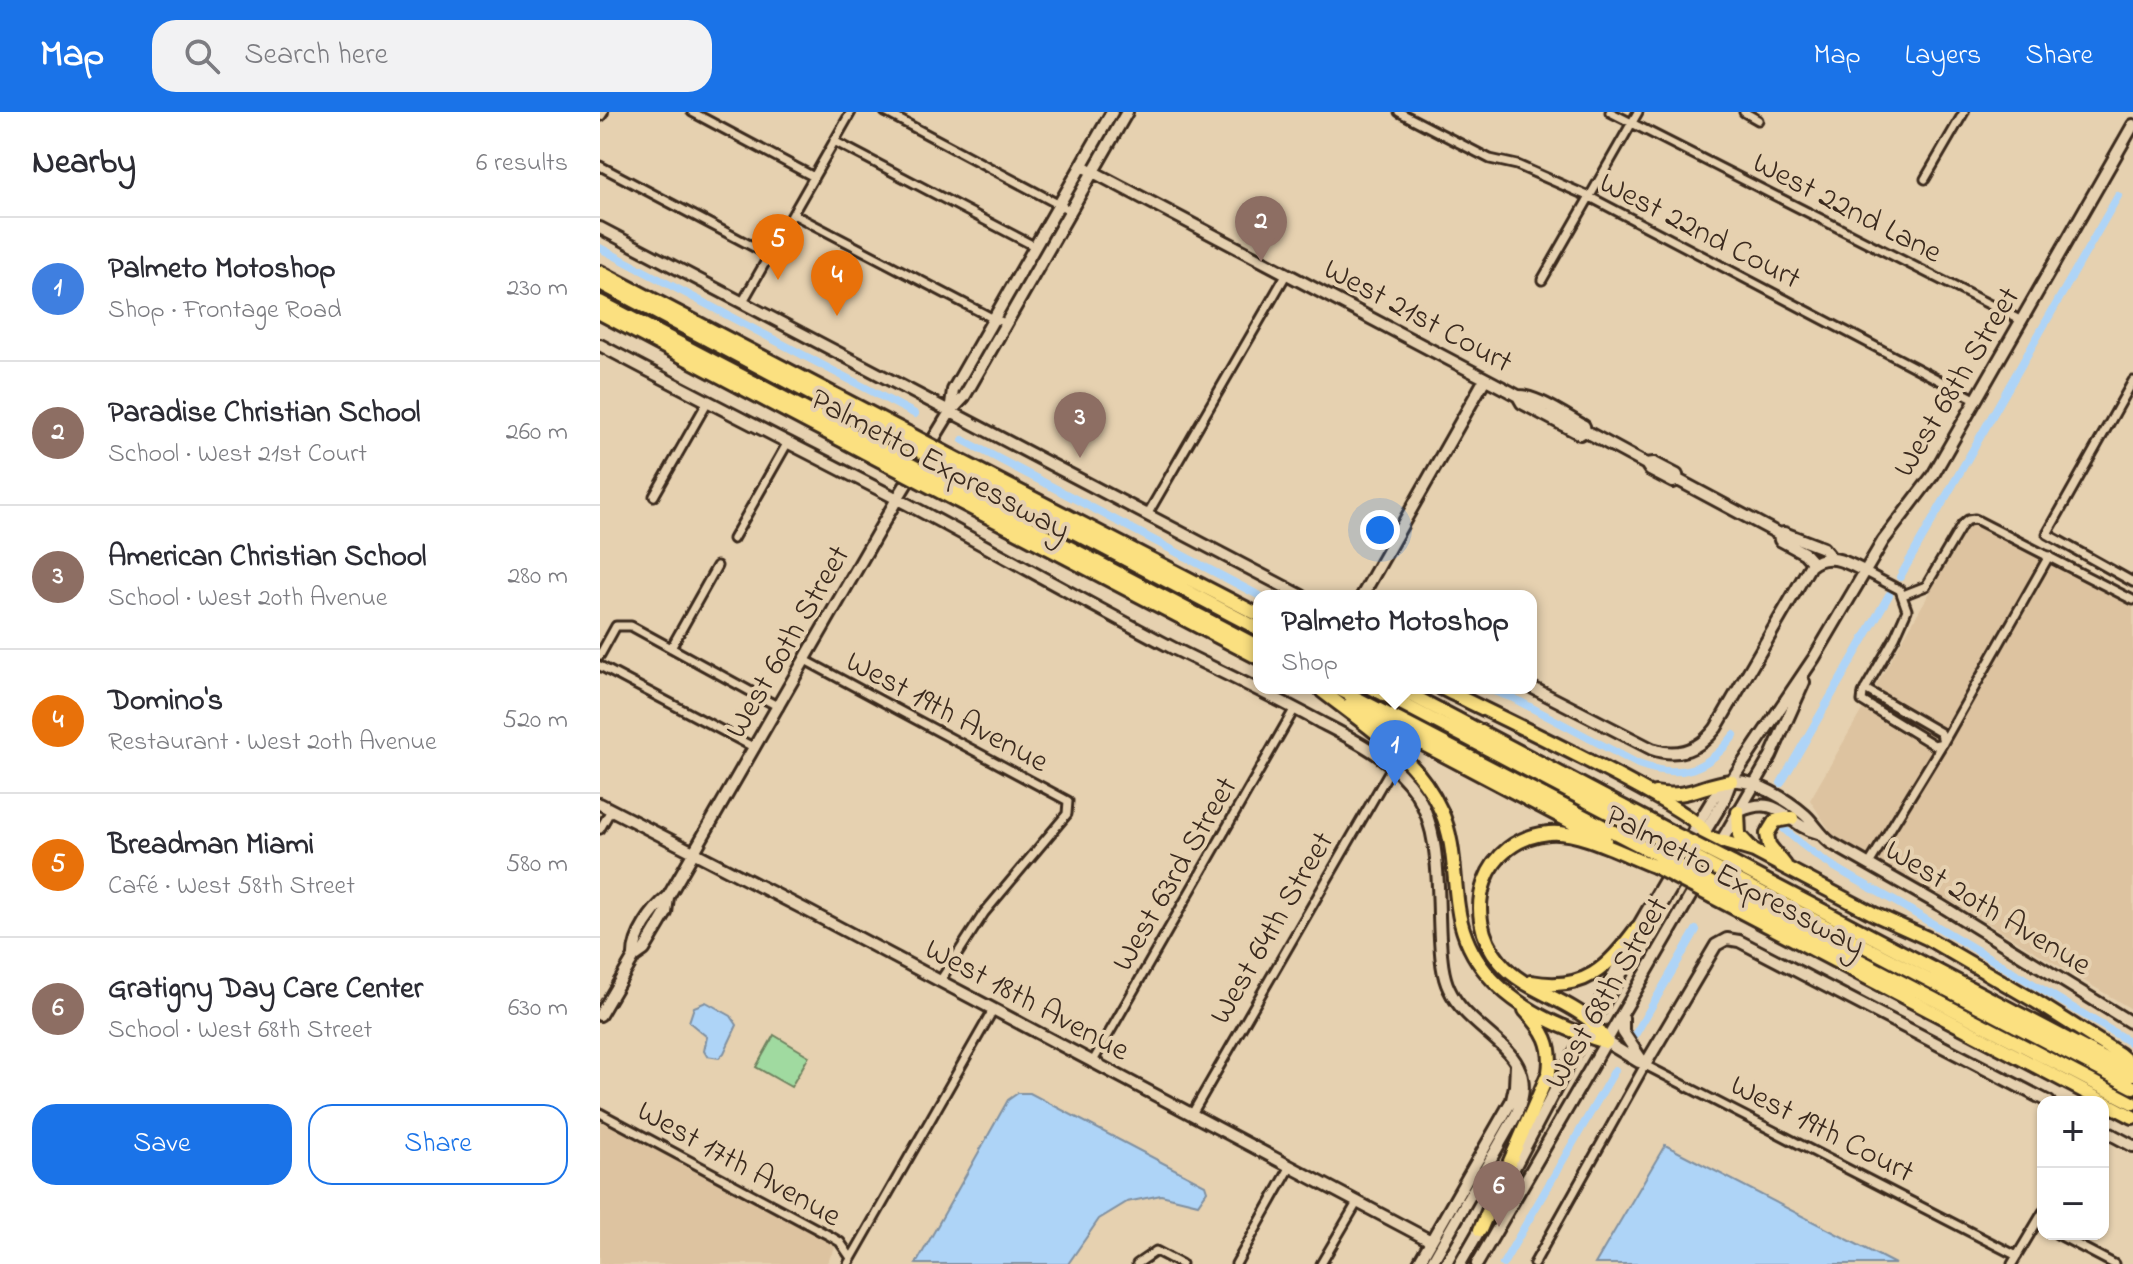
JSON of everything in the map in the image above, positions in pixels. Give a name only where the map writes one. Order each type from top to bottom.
[{"type":"highway","name":"Palmetto Expressway","points":[[600,272],[949,460],[1253,612]]},
{"type":"highway","points":[[600,283],[905,437]]},
{"type":"highway","points":[[600,302],[892,460]]},
{"type":"highway","name":"Palmetto Expressway","points":[[600,313],[892,460],[1253,655]]},
{"type":"highway","points":[[949,460],[1253,626]]},
{"type":"highway","points":[[935,483],[1253,644]]},
{"type":"highway","points":[[1203,586],[1253,604]]},
{"type":"highway","points":[[1324,694],[1405,757],[1429,787],[1451,839],[1457,906],[1466,942],[1482,971],[1515,999],[1584,1036],[1606,1042]]},
{"type":"highway","name":"Palmetto Expressway","points":[[1327,694],[1657,861],[2133,1117]]},
{"type":"highway","points":[[1348,694],[1657,861]]},
{"type":"highway","points":[[1384,694],[1670,838]]},
{"type":"highway","name":"Palmetto Expressway","points":[[1409,694],[1729,869],[2133,1074]]},
{"type":"highway","points":[[1453,694],[1644,792],[1702,835],[1754,851]]},
{"type":"highway","points":[[1644,792],[1671,796],[1688,794],[1714,783],[1731,781]]},
{"type":"highway","points":[[1738,812],[1739,835],[1754,851],[1927,938],[2035,1001],[2133,1066]]},
{"type":"highway","points":[[1790,870],[1772,849],[1767,837],[1775,821],[1792,818]]},
{"type":"highway","points":[[1606,1042],[1592,1022],[1523,980],[1501,963],[1488,946],[1481,930],[1479,914],[1484,880],[1506,852],[1520,841],[1552,833],[1584,839],[1657,861]]},
{"type":"highway","points":[[1702,835],[1703,873]]},
{"type":"highway","points":[[1729,869],[2133,1087]]},
{"type":"highway","points":[[1716,892],[2133,1103]]},
{"type":"highway","points":[[1523,980],[1561,985],[1580,981],[1609,963],[1637,928]]},
{"type":"highway","points":[[1480,1230],[1549,1072],[1550,1047],[1546,1036],[1515,999]]},
{"type":"street","points":[[692,112],[814,177]]},
{"type":"street","points":[[742,303],[851,112]]},
{"type":"street","points":[[885,112],[1071,211]]},
{"type":"street","name":"West 60th Street","points":[[950,412],[953,390],[1112,112]]},
{"type":"street","name":"West 60th Street","points":[[600,1015],[634,957],[633,946],[695,852],[897,499],[950,412],[964,397],[1127,112]]},
{"type":"street","name":"West 22nd Court","points":[[1399,112],[1490,159],[1517,165],[1590,197],[1977,400]]},
{"type":"street","name":"West 22nd Lane","points":[[1610,112],[2022,321]]},
{"type":"street","points":[[1542,280],[1638,112]]},
{"type":"street","points":[[1744,112],[1758,120]]},
{"type":"street","points":[[1925,179],[1964,112]]},
{"type":"street","name":"West 68th Street","points":[[1460,1264],[1584,1036],[1702,835],[1716,794],[1731,781],[1814,658],[1888,533],[1933,475],[2133,125]]},
{"type":"street","points":[[834,141],[1036,247]]},
{"type":"street","points":[[600,166],[769,255]]},
{"type":"street","name":"West 21st Court","points":[[1082,166],[1518,396],[1522,403],[1580,434],[1585,431],[1673,482],[1678,480],[1779,534],[1784,533],[1823,548],[1832,559],[1864,571]]},
{"type":"street","points":[[793,214],[1006,323]]},
{"type":"street","points":[[600,228],[1291,590]]},
{"type":"street","points":[[1147,515],[1287,273]]},
{"type":"street","points":[[600,345],[1253,687]]},
{"type":"street","points":[[1365,590],[1485,379]]},
{"type":"street","points":[[2133,381],[2047,534],[2133,582]]},
{"type":"street","points":[[654,496],[708,401]]},
{"type":"street","points":[[733,539],[788,442]]},
{"type":"street","points":[[1903,595],[1926,586],[1962,525],[1971,519],[1983,521],[2133,600]]},
{"type":"street","name":"West 21st Court","points":[[1779,534],[1780,540],[1804,553],[1813,563]]},
{"type":"street","points":[[1869,864],[1943,743],[2049,556]]},
{"type":"street","points":[[1537,690],[1647,747],[1661,752],[1680,752],[1696,747],[1712,732],[1813,563],[1822,558],[1832,559]]},
{"type":"street","points":[[671,648],[717,566]]},
{"type":"street","points":[[1864,571],[1887,581],[1903,595],[1907,607],[1861,699],[1934,745],[1943,743]]},
{"type":"street","points":[[600,655],[616,626],[631,626],[779,707]]},
{"type":"street","name":"West 68th Street","points":[[1477,1264],[1772,754],[1814,658]]},
{"type":"street","name":"West 19th Avenue","points":[[805,660],[1068,801],[1067,814],[984,913],[940,981]]},
{"type":"street","points":[[600,666],[755,748]]},
{"type":"street","points":[[1865,689],[1941,733],[1943,743]]},
{"type":"street","points":[[1267,694],[1369,749],[1393,765],[1416,793],[1433,839],[1441,955],[1447,985],[1454,999],[1507,1050],[1523,1076],[1522,1103],[1432,1262]]},
{"type":"street","name":"West 63rd Street","points":[[1092,1063],[1295,708]]},
{"type":"street","name":"West 64th Street","points":[[1192,1114],[1393,765]]},
{"type":"street","name":"West 20th Avenue","points":[[1731,781],[1741,780],[1754,785],[1805,815],[1818,833],[1838,848],[2133,1024]]},
{"type":"street","name":"West 18th Avenue","points":[[600,804],[1431,1241]]},
{"type":"street","name":"West 20th Avenue","points":[[1738,812],[1763,804],[1772,806],[1807,830],[1818,833]]},
{"type":"street","points":[[600,829],[611,810]]},
{"type":"street","name":"West 68th Street","points":[[1592,1022],[1593,1012],[1637,928],[1702,835]]},
{"type":"street","points":[[1534,1264],[1716,945],[1727,939],[1739,941],[2037,1096]]},
{"type":"street","points":[[850,1261],[993,1010]]},
{"type":"street","points":[[1623,1013],[1623,1032],[1645,1065]]},
{"type":"street","name":"West 19th Court","points":[[1606,1042],[2014,1260]]},
{"type":"street","points":[[1418,1264],[1512,1100],[1516,1063]]},
{"type":"street","name":"West 17th Avenue","points":[[600,1113],[830,1236],[840,1242],[850,1261]]},
{"type":"street","points":[[2109,1133],[2133,1146]]},
{"type":"street","points":[[1236,1264],[1291,1166]]},
{"type":"street","points":[[1321,1264],[1358,1201]]},
{"type":"street","points":[[2014,1260],[2037,1229]]},
{"type":"street","points":[[2068,1240],[2114,1264]]},
{"type":"street","points":[[1431,1241],[1432,1262]]},
{"type":"street","points":[[1137,1264],[1156,1251],[1181,1264]]},
{"type":"shaded area","points":[[1972,524],[1978,524],[2133,607],[2133,1010],[1957,905],[1845,844],[1832,834],[1810,800]]},
{"type":"shaded area","points":[[600,1117],[831,1240],[835,1248],[826,1264],[600,1264]]},
{"type":"green space","points":[[774,1035],[809,1056],[791,1087],[756,1067]]},
{"type":"water","points":[[706,1002],[731,1016],[737,1025],[719,1058],[707,1056],[704,1051],[707,1037],[689,1022],[694,1007]]},
{"type":"water","points":[[1018,1093],[1030,1093],[1205,1185],[1207,1191],[1198,1204],[1161,1195],[1127,1202],[1099,1219],[1068,1264],[916,1264],[1008,1100]]},
{"type":"water","points":[[1665,1145],[1895,1264],[1595,1264]]},
{"type":"waterway","points":[[1900,577],[2118,196]]},
{"type":"waterway","points":[[600,248],[915,414]]},
{"type":"waterway","points":[[963,440],[1253,592]]},
{"type":"waterway","points":[[1781,783],[1889,595]]},
{"type":"waterway","points":[[1502,694],[1653,769],[1680,771],[1704,764],[1734,735]]},
{"type":"waterway","points":[[1781,826],[1840,870],[2133,1044]]},
{"type":"waterway","points":[[1635,1035],[1696,930]]},
{"type":"waterway","points":[[1503,1264],[1615,1070]]},
{"type":"place","name":"Paradise Christian School","points":[[1261,262]]},
{"type":"place","name":"Breadman Miami","points":[[778,280]]},
{"type":"place","name":"Domino's","points":[[837,316]]},
{"type":"place","name":"American Christian School","points":[[1080,458]]},
{"type":"place","name":"Palmeto Motoshop","points":[[1395,786]]},
{"type":"place","name":"Gratigny Day Care Center","points":[[1499,1227]]}]
